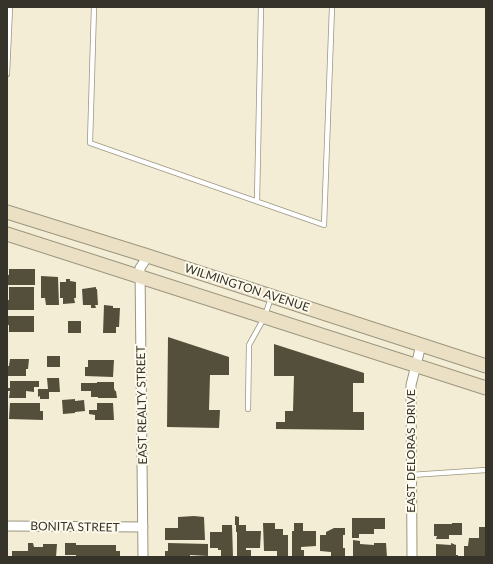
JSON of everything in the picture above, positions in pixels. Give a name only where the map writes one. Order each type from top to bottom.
[{"type":"main road","name":"WILMINGTON AVENUE","points":[[7,212],[148,256],[486,366]]},
{"type":"main road","name":"WILMINGTON AVENUE","points":[[7,234],[264,318],[486,388]]},
{"type":"street","name":"EAST REALTY STREET","points":[[143,557],[140,268],[148,256]]},
{"type":"street","name":"EAST DELORAS DRIVE","points":[[412,557],[410,385],[421,345]]},
{"type":"street","name":"BONITA STREET","points":[[7,526],[143,528]]},
{"type":"lane","points":[[7,74],[10,7]]},
{"type":"lane","points":[[94,7],[90,143],[324,225],[332,7]]},
{"type":"lane","points":[[257,201],[261,7]]},
{"type":"lane","points":[[248,409],[249,344],[264,318],[272,296]]},
{"type":"lane","points":[[411,475],[486,470]]},
{"type":"building","points":[[9,269],[35,269],[35,285],[8,285],[7,275],[9,275]]},
{"type":"building","points":[[41,276],[58,277],[59,305],[46,305],[45,298],[41,298]]},
{"type":"building","points":[[66,279],[76,282],[76,298],[74,298],[75,303],[63,304],[63,298],[60,298],[60,282],[66,282]]},
{"type":"building","points":[[9,287],[34,287],[34,310],[8,310],[7,300],[9,300]]},
{"type":"building","points":[[96,287],[98,305],[95,305],[96,308],[91,308],[91,305],[83,305],[82,289]]},
{"type":"building","points":[[104,305],[113,306],[113,308],[120,308],[119,327],[116,327],[116,333],[103,333]]},
{"type":"building","points":[[8,316],[34,316],[34,332],[9,332],[9,325],[7,325]]},
{"type":"building","points":[[68,321],[81,321],[81,333],[68,333]]},
{"type":"building","points":[[168,337],[229,357],[229,375],[210,375],[209,410],[220,410],[219,428],[167,427]]},
{"type":"building","points":[[274,344],[364,373],[364,383],[353,383],[353,412],[364,412],[364,430],[276,429],[276,422],[285,422],[285,411],[293,411],[294,376],[274,376]]},
{"type":"building","points":[[47,356],[60,356],[60,367],[47,367]]},
{"type":"building","points":[[10,359],[29,359],[28,369],[26,369],[26,376],[8,376]]},
{"type":"building","points":[[88,360],[114,360],[113,377],[85,376],[85,367],[88,367]]},
{"type":"building","points":[[47,378],[59,378],[60,392],[49,392],[49,399],[40,399],[40,396],[38,397],[38,389],[48,389]]},
{"type":"building","points":[[10,381],[39,381],[39,387],[34,387],[34,392],[26,391],[26,398],[9,398],[10,391],[8,391],[8,388],[10,388]]},
{"type":"building","points":[[114,382],[117,398],[91,397],[91,391],[81,391],[81,383]]},
{"type":"building","points":[[75,399],[75,401],[84,400],[85,411],[63,414],[62,400]]},
{"type":"building","points":[[10,403],[40,403],[40,411],[43,411],[43,420],[9,419]]},
{"type":"building","points":[[97,403],[113,403],[114,420],[95,420],[95,415],[89,414],[89,410],[97,410]]},
{"type":"building","points":[[235,516],[239,517],[239,525],[246,525],[246,531],[261,531],[260,548],[246,548],[246,550],[251,550],[251,557],[237,557],[237,532]]},
{"type":"building","points":[[178,517],[204,517],[205,540],[165,540],[165,528],[178,528]]},
{"type":"building","points":[[352,518],[385,518],[385,529],[374,529],[374,534],[359,534],[359,538],[352,538]]},
{"type":"building","points":[[263,523],[275,523],[275,529],[283,529],[283,535],[288,535],[288,557],[277,557],[277,551],[264,551]]},
{"type":"building","points":[[294,523],[303,523],[303,531],[316,531],[316,546],[301,547],[301,550],[304,550],[304,557],[292,557],[292,531],[294,531]]},
{"type":"building","points":[[462,523],[462,535],[449,535],[449,539],[436,539],[437,536],[434,536],[434,524]]},
{"type":"building","points":[[222,525],[232,525],[233,557],[221,557],[221,550],[218,550],[218,548],[210,548],[210,532],[222,532]]},
{"type":"building","points":[[479,527],[486,527],[485,557],[464,557],[464,546],[468,546],[469,538],[479,538]]},
{"type":"building","points":[[334,528],[345,528],[345,535],[343,535],[343,548],[345,548],[345,557],[331,557],[331,552],[320,551],[320,535],[326,535],[326,532]]},
{"type":"building","points":[[353,540],[360,541],[360,544],[374,545],[374,543],[386,543],[387,557],[353,557]]},
{"type":"building","points":[[28,543],[33,543],[34,547],[43,547],[43,544],[57,544],[56,557],[12,557],[12,551],[28,551]]},
{"type":"building","points":[[65,543],[76,543],[76,545],[116,545],[116,551],[120,551],[120,557],[76,557],[76,555],[65,555]]},
{"type":"building","points":[[168,543],[208,544],[208,556],[190,555],[190,557],[165,557],[165,551],[168,551]]},
{"type":"building","points":[[451,543],[456,545],[456,555],[458,555],[458,557],[436,557],[436,544],[451,545]]}]
